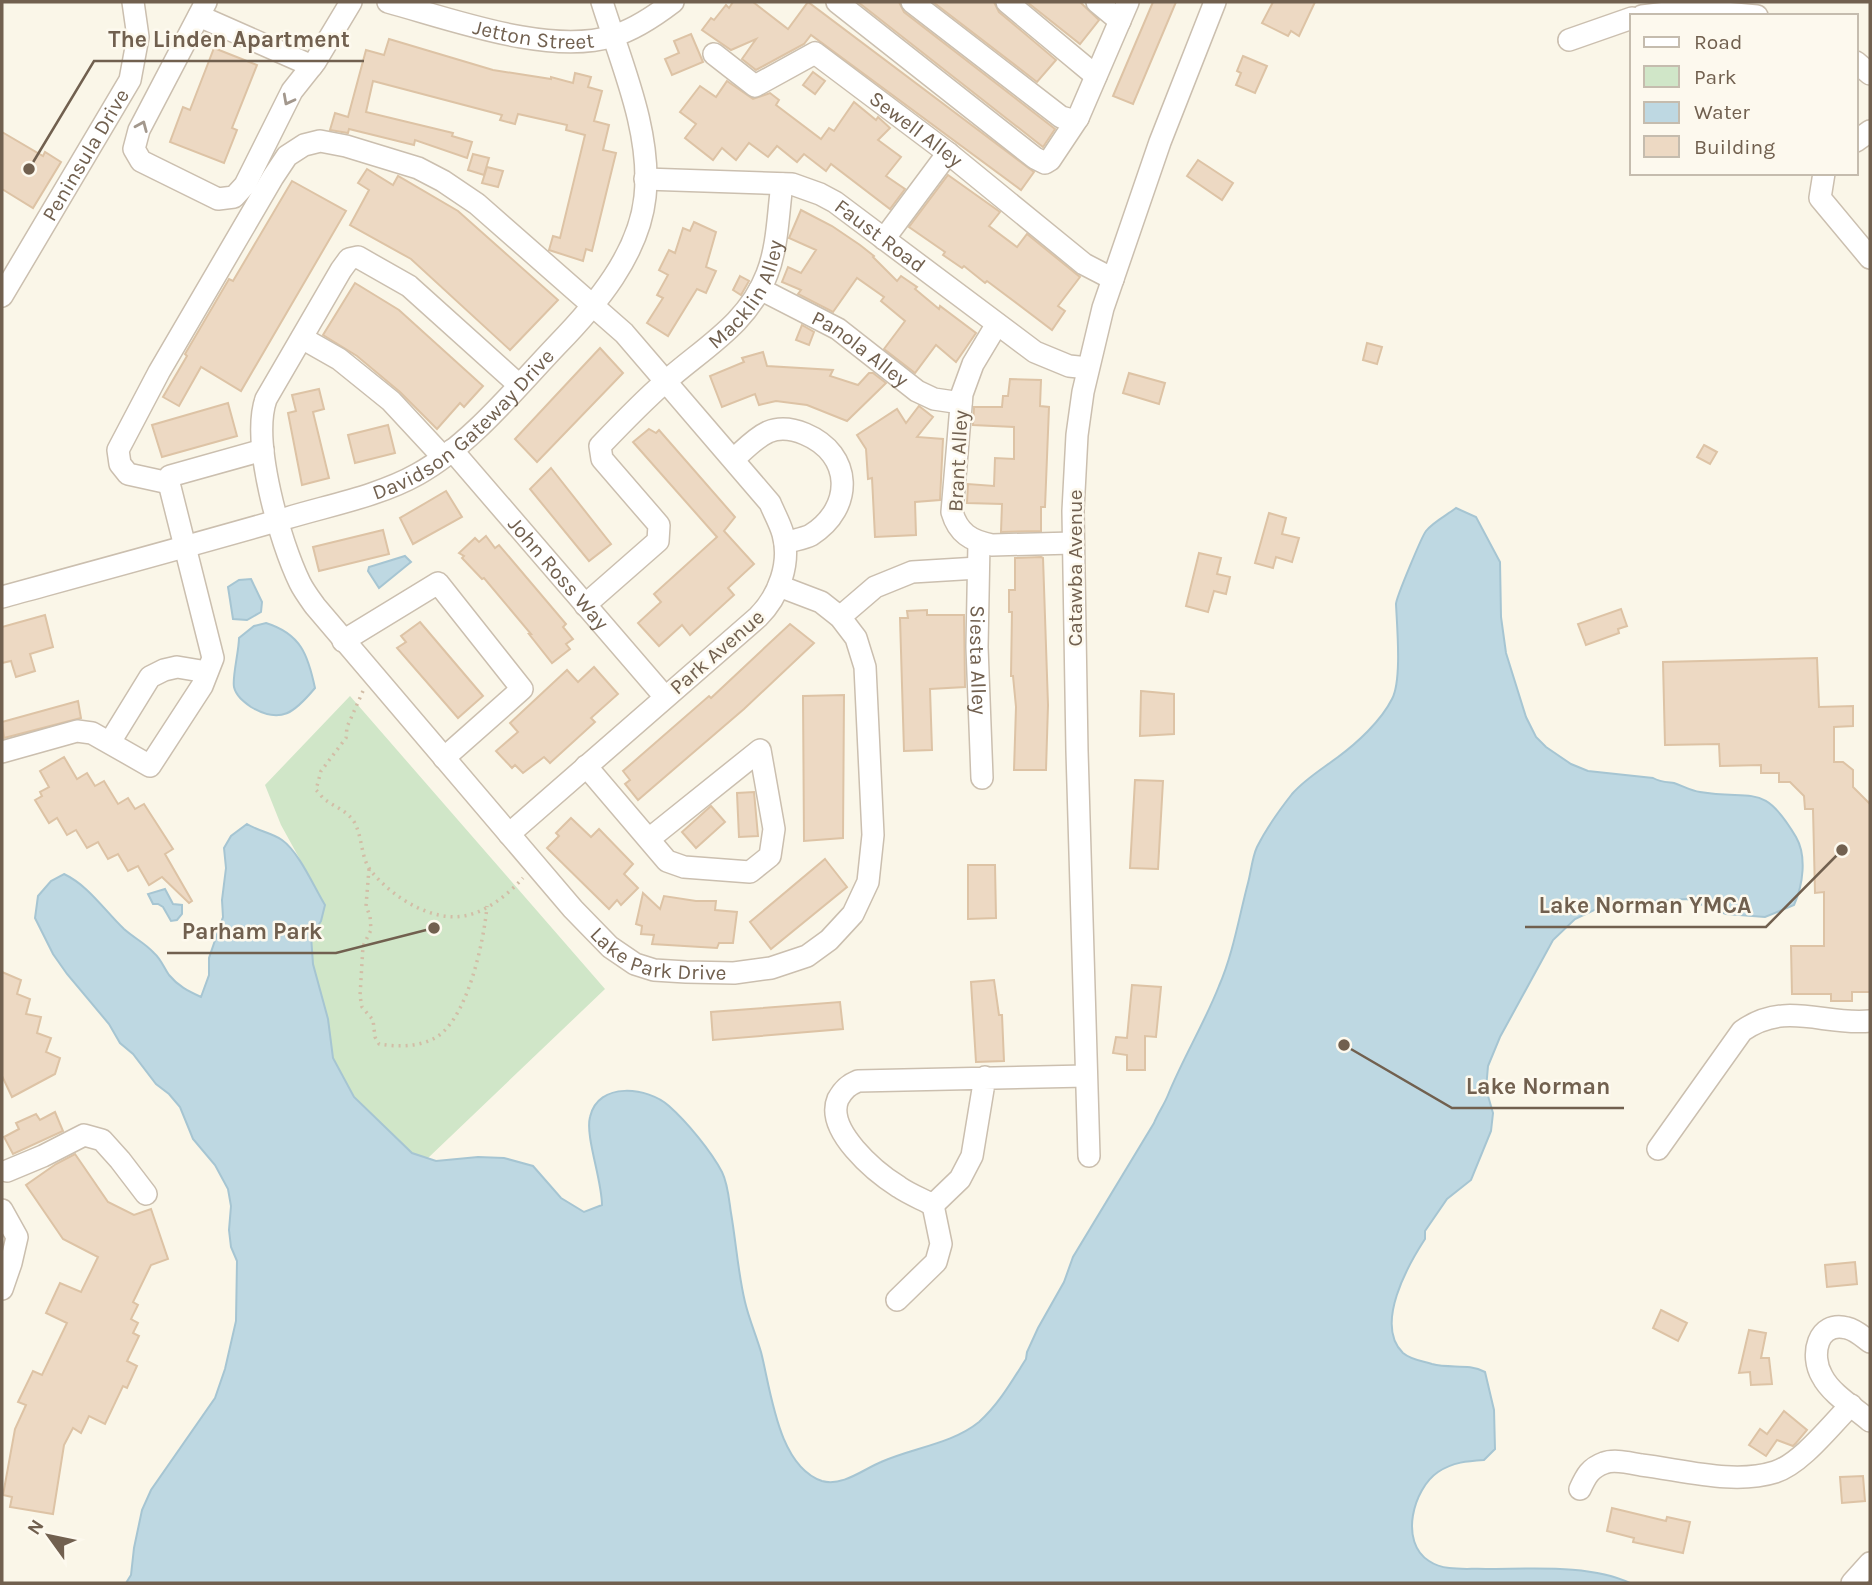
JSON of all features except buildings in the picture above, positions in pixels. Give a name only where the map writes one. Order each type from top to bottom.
[{"type":"street","name":"Peninsula Drive","points":[[2,296],[130,80],[138,37],[133,2]]},
{"type":"street","points":[[312,66],[202,9],[139,130],[134,149],[141,161],[218,199],[234,197],[245,185],[292,91],[312,66],[352,2]]},
{"type":"street","name":"Jetton Street","points":[[388,2],[547,41],[613,37],[673,2]]},
{"type":"street","name":"Davidson Gateway Drive","points":[[2,597],[396,484],[416,475],[448,453],[519,385],[592,306],[613,277],[632,241],[643,210],[645,179],[637,111],[602,2]]},
{"type":"street","points":[[837,2],[1035,158],[1045,163],[1050,160],[1078,118],[1124,11],[1097,2]]},
{"type":"street","points":[[912,2],[1061,117],[1072,120],[1078,118]]},
{"type":"street","points":[[1007,2],[1096,76]]},
{"type":"street","name":"Catawba Avenue","points":[[1089,1156],[1073,543],[1077,435],[1088,368],[1103,308],[1160,142],[1215,2]]},
{"type":"street","points":[[1658,14],[1691,10],[1735,14]]},
{"type":"street","points":[[1569,40],[1630,19]]},
{"type":"street","name":"Sewell Alley","points":[[714,54],[755,86],[815,53],[948,153],[1076,257],[1113,279]]},
{"type":"street","name":"Park Avenue","points":[[169,483],[128,474],[120,464],[118,450],[159,372],[273,177],[287,156],[304,145],[320,141],[346,146],[418,168],[443,181],[477,204],[624,333],[770,503],[785,543],[779,586],[771,604],[758,617],[509,834]]},
{"type":"street","points":[[884,239],[948,153]]},
{"type":"street","points":[[1824,175],[1820,198],[1870,258]]},
{"type":"street","name":"Faust Road","points":[[645,179],[782,184],[807,188],[820,194],[884,239],[1019,342],[1069,366],[1088,368]]},
{"type":"street","name":"Macklin Alley","points":[[585,605],[658,541],[659,525],[602,460],[600,446],[666,381],[744,315],[760,289],[772,257],[782,184]]},
{"type":"street","name":"Lake Park Drive","points":[[519,385],[422,296],[392,275],[358,257],[349,259],[278,378],[261,413],[262,450],[278,520],[300,585],[343,641],[590,928],[610,947],[635,964],[654,970],[734,973],[771,968],[807,956],[829,940],[853,914],[868,882],[873,835],[865,667],[856,638],[841,617],[821,602],[779,586]]},
{"type":"street","name":"Panola Alley","points":[[760,289],[838,329],[917,390],[942,401],[961,403]]},
{"type":"street","name":"Brant Alley","points":[[979,542],[965,535],[954,520],[952,512],[961,394],[973,364],[998,324]]},
{"type":"street","name":"John Ross Way","points":[[302,338],[339,359],[391,401],[448,453],[665,697]]},
{"type":"street","points":[[734,459],[767,433],[782,429],[799,431],[815,438],[830,450],[841,467],[843,484],[838,504],[827,522],[808,536],[785,543]]},
{"type":"street","points":[[2,752],[77,732],[92,733],[150,766],[202,686],[213,658],[175,509],[170,476],[262,450]]},
{"type":"street","points":[[979,542],[992,545],[1073,543]]},
{"type":"street","name":"Siesta Alley","points":[[979,542],[977,647],[982,778]]},
{"type":"street","points":[[841,617],[875,587],[912,572],[978,568]]},
{"type":"street","points":[[343,641],[438,583],[522,689],[443,758]]},
{"type":"street","points":[[110,742],[150,677],[177,667],[207,672]]},
{"type":"street","points":[[586,766],[667,860],[684,867],[750,872],[770,856],[774,829],[760,750],[649,839]]},
{"type":"street","points":[[1658,1149],[1742,1031],[1750,1026],[1777,1015],[1870,1021]]},
{"type":"street","points":[[933,1205],[899,1188],[856,1150],[839,1128],[835,1116],[836,1104],[848,1085],[858,1081],[1086,1076]]},
{"type":"street","points":[[933,1205],[960,1179],[972,1156],[985,1077]]},
{"type":"street","points":[[3,1172],[84,1135],[102,1140],[146,1194]]},
{"type":"street","points":[[897,1300],[936,1262],[941,1244],[933,1205]]},
{"type":"street","points":[[2,1210],[17,1237],[2,1289]]},
{"type":"street","points":[[1870,1342],[1846,1327],[1834,1327],[1825,1332],[1816,1345],[1816,1362],[1822,1378],[1870,1421]]},
{"type":"street","points":[[1580,1489],[1587,1472],[1606,1462],[1683,1469],[1731,1478],[1778,1472],[1801,1455],[1851,1405]]},
{"type":"street","points":[[1852,1583],[1870,1563]]},
{"type":"path","points":[[363,691],[347,727],[346,738],[321,771],[316,790],[354,822],[369,869],[366,906],[371,930],[363,946],[360,996],[362,1007],[373,1020],[375,1037],[379,1044],[407,1045],[432,1040],[444,1031],[471,985],[487,906]]},
{"type":"path","points":[[369,869],[391,892],[413,906],[432,913],[474,914],[497,901],[516,885]]},
{"type":"green space","points":[[350,696],[605,989],[428,1158],[412,1153],[354,1097],[333,1058],[328,1019],[313,964],[311,936],[321,921],[325,905],[281,825],[265,785]]},
{"type":"water","points":[[1456,508],[1476,517],[1500,562],[1501,617],[1506,653],[1526,717],[1536,737],[1546,747],[1571,764],[1588,771],[1653,778],[1697,791],[1756,797],[1775,808],[1785,819],[1802,853],[1800,889],[1794,905],[1765,917],[1726,914],[1687,899],[1609,903],[1575,919],[1553,940],[1500,1037],[1488,1066],[1486,1089],[1493,1113],[1491,1131],[1471,1180],[1447,1199],[1425,1231],[1425,1239],[1403,1279],[1393,1311],[1395,1341],[1403,1353],[1432,1364],[1485,1372],[1494,1410],[1495,1449],[1484,1460],[1449,1466],[1438,1472],[1422,1490],[1416,1503],[1412,1529],[1420,1552],[1429,1561],[1449,1568],[1579,1570],[1630,1583],[126,1583],[131,1575],[142,1510],[151,1490],[215,1398],[225,1369],[236,1321],[237,1261],[231,1247],[231,1206],[228,1189],[215,1165],[193,1139],[180,1107],[120,1043],[109,1024],[67,974],[53,954],[35,918],[38,896],[51,881],[64,874],[81,885],[124,929],[156,955],[176,982],[201,997],[209,975],[209,958],[223,917],[226,868],[224,848],[231,836],[247,824],[282,840],[300,861],[325,905],[321,921],[311,936],[313,964],[328,1019],[333,1058],[354,1097],[412,1153],[436,1161],[478,1157],[504,1158],[533,1166],[561,1198],[584,1212],[602,1205],[589,1125],[595,1105],[603,1097],[625,1091],[649,1095],[669,1106],[705,1146],[724,1177],[745,1302],[786,1444],[807,1473],[822,1481],[837,1482],[893,1457],[957,1436],[979,1422],[993,1408],[1016,1376],[1038,1328],[1064,1282],[1073,1257],[1154,1123],[1207,1014],[1228,961],[1260,841],[1292,794],[1361,738],[1382,715],[1392,699],[1398,667],[1397,599],[1426,531]]},
{"type":"water","points":[[405,556],[411,562],[379,588],[368,571],[369,567]]},
{"type":"water","points":[[251,579],[262,602],[261,612],[247,620],[233,619],[228,587],[239,580]]},
{"type":"water","points":[[266,623],[287,633],[301,647],[315,688],[301,704],[279,715],[271,715],[251,707],[238,696],[234,687],[239,638],[254,626]]},
{"type":"water","points":[[165,889],[173,904],[182,905],[182,914],[177,920],[171,921],[163,907],[153,904],[148,894]]},
{"type":"place","name":"The Linden Apartment","points":[[29,169]]},
{"type":"place","name":"Lake Norman YMCA","points":[[1842,850]]},
{"type":"place","name":"Parham Park","points":[[434,928]]},
{"type":"place","name":"Lake Norman","points":[[1344,1045]]}]
